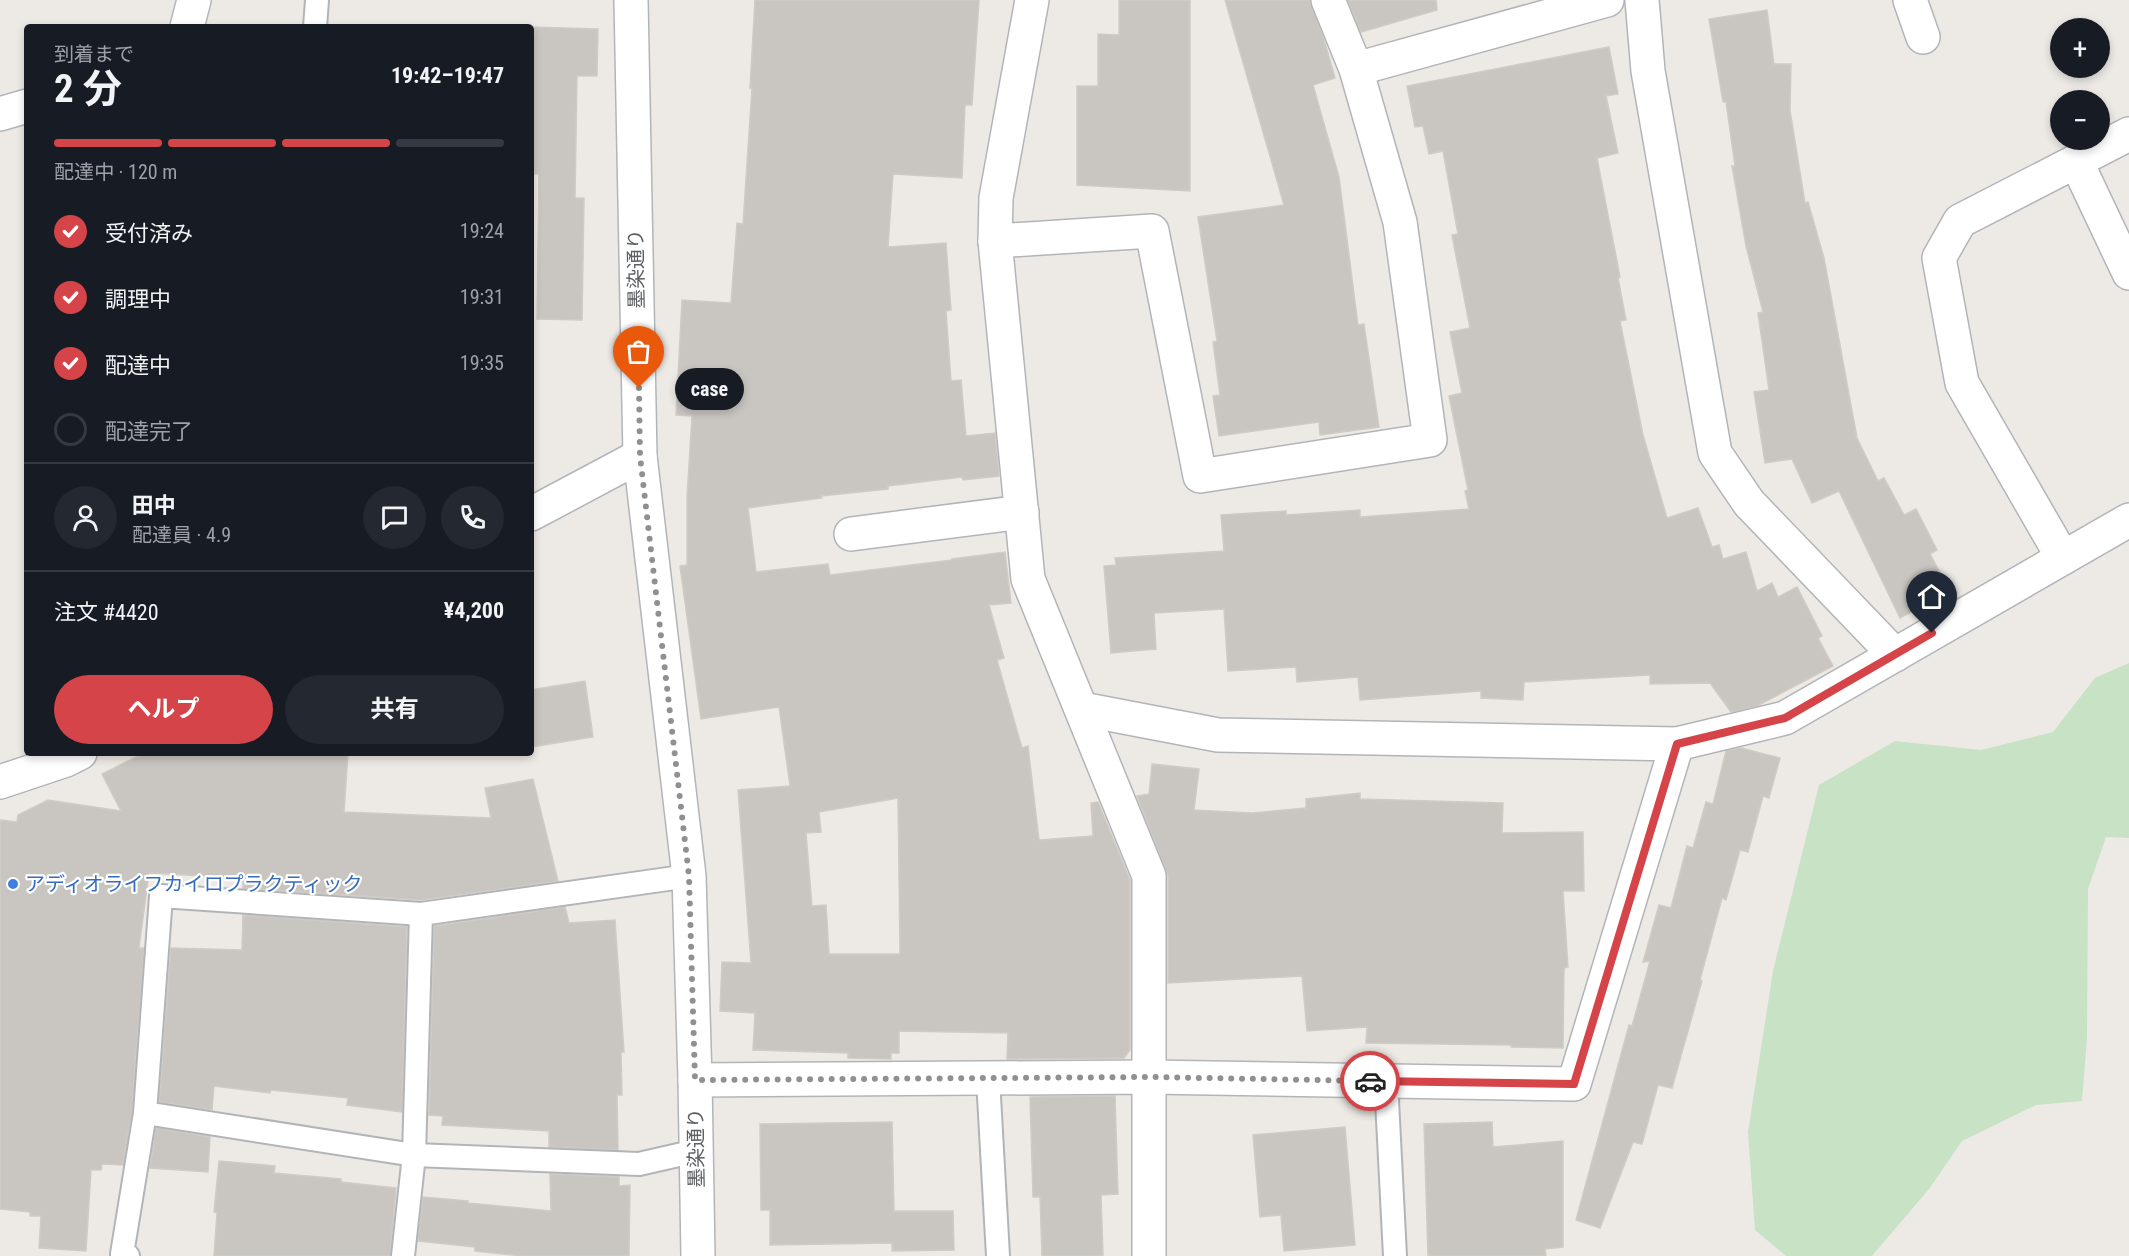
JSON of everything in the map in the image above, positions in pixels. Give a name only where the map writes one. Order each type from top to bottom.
[{"type":"street","points":[[189,24],[194,0]]},
{"type":"street","name":"墨染通り","points":[[630,0],[640,456],[689,876],[698,1256]]},
{"type":"street","points":[[1032,0],[996,198],[995,240],[1028,579],[1149,876],[1149,1256]]},
{"type":"street","points":[[995,240],[1152,231],[1200,476],[1430,440],[1400,222],[1356,69],[1328,0]]},
{"type":"street","points":[[1356,69],[1607,0]]},
{"type":"street","points":[[1642,0],[1648,71],[1715,453],[1749,503],[1895,655]]},
{"type":"street","points":[[1910,0],[1923,37]]},
{"type":"street","points":[[0,114],[24,107]]},
{"type":"street","points":[[2062,558],[1962,382],[1939,258],[1960,221],[2129,134]]},
{"type":"street","points":[[2076,161],[2129,273]]},
{"type":"street","points":[[534,512],[640,456]]},
{"type":"street","points":[[851,534],[1022,512]]},
{"type":"street","points":[[1082,710],[1218,735],[1677,744],[1785,718],[2129,520]]},
{"type":"street","points":[[695,1080],[1150,1077],[1574,1084],[1677,744]]},
{"type":"street","points":[[0,782],[74,756]]},
{"type":"lane","points":[[315,24],[317,0]]},
{"type":"lane","points":[[128,1256],[122,1254],[145,1113],[161,896],[421,914],[689,876]]},
{"type":"lane","points":[[404,1256],[414,1155],[421,914]]},
{"type":"lane","points":[[988,1078],[998,1256]]},
{"type":"lane","points":[[1386,1081],[1395,1256]]},
{"type":"lane","points":[[145,1113],[414,1155],[639,1164],[696,1150]]},
{"type":"green space","points":[[2129,663],[2129,838],[2106,837],[2088,889],[2087,1038],[2082,1101],[2036,1105],[1962,1141],[1929,1189],[1872,1256],[1786,1256],[1755,1230],[1748,1132],[1773,971],[1819,785],[1895,741],[1981,750],[2053,732],[2095,678]]},
{"type":"building","points":[[755,0],[979,0],[972,105],[965,105],[962,178],[893,174],[888,247],[946,243],[951,310],[946,311],[951,381],[961,380],[966,436],[995,433],[999,476],[963,480],[962,477],[888,486],[888,489],[821,496],[822,498],[748,508],[756,572],[828,564],[830,575],[1005,552],[1011,603],[989,605],[1004,658],[997,660],[1022,748],[1028,746],[1039,840],[1093,836],[1091,803],[1098,802],[1130,880],[1130,1050],[1124,1058],[1007,1059],[1008,1033],[899,1031],[899,1053],[891,1053],[891,1059],[848,1058],[848,1053],[753,1050],[755,1013],[720,1011],[722,962],[751,963],[738,790],[790,786],[779,707],[701,719],[680,566],[687,565],[687,497],[692,416],[676,415],[682,300],[731,303],[737,223],[743,224],[752,88],[750,88]],"holes":[[[898,798],[900,954],[829,954],[826,905],[812,906],[806,833],[821,832],[819,812]]]},
{"type":"building","points":[[1119,0],[1190,0],[1190,191],[1077,185],[1077,86],[1098,86],[1098,34],[1119,35]]},
{"type":"building","points":[[1225,0],[1310,0],[1335,78],[1313,85],[1339,177],[1358,325],[1364,324],[1379,427],[1320,435],[1319,422],[1219,436],[1213,396],[1220,395],[1213,342],[1217,341],[1198,217],[1284,205]]},
{"type":"building","points":[[1348,0],[1436,0],[1437,10],[1361,32]]},
{"type":"building","points":[[1767,10],[1774,64],[1791,64],[1790,110],[1805,203],[1808,202],[1824,258],[1857,438],[1878,481],[1884,478],[1904,515],[1916,509],[1937,550],[1930,554],[1950,591],[1900,618],[1839,491],[1812,503],[1792,459],[1765,463],[1754,392],[1769,390],[1758,313],[1763,312],[1746,246],[1732,166],[1735,166],[1726,102],[1723,102],[1709,19]]},
{"type":"building","points":[[534,27],[598,29],[597,76],[577,76],[575,198],[584,198],[582,320],[537,319],[539,174],[534,174]]},
{"type":"building","points":[[1609,47],[1618,94],[1606,96],[1618,153],[1597,158],[1620,277],[1618,278],[1626,320],[1620,321],[1643,435],[1667,518],[1698,508],[1712,547],[1719,545],[1723,559],[1746,552],[1757,591],[1772,583],[1778,597],[1797,587],[1822,636],[1818,638],[1833,666],[1757,706],[1731,712],[1710,683],[1650,684],[1650,675],[1524,682],[1523,700],[1481,698],[1481,691],[1360,700],[1358,677],[1297,682],[1296,667],[1228,671],[1224,609],[1154,613],[1156,649],[1111,653],[1104,566],[1116,565],[1115,558],[1224,551],[1221,515],[1286,511],[1286,515],[1360,510],[1360,517],[1469,509],[1465,491],[1468,490],[1449,396],[1462,393],[1450,332],[1470,328],[1452,235],[1458,234],[1443,151],[1429,154],[1423,126],[1415,127],[1407,86]]},
{"type":"building","points":[[585,681],[593,737],[534,747],[534,690]]},
{"type":"building","points":[[1741,748],[1780,758],[1769,798],[1763,796],[1748,852],[1740,850],[1726,900],[1722,898],[1672,1088],[1658,1085],[1642,1144],[1633,1142],[1600,1228],[1576,1220],[1629,1025],[1632,1026],[1650,961],[1643,962],[1659,905],[1671,908],[1687,846],[1693,848],[1706,802],[1713,804],[1726,751]]},
{"type":"building","points":[[138,756],[348,756],[344,812],[491,818],[485,788],[533,779],[558,881],[421,900],[243,888],[243,878],[149,873],[139,948],[144,948],[132,1111],[123,1165],[102,1164],[101,1170],[91,1170],[86,1251],[39,1248],[41,1216],[30,1216],[30,1212],[0,1209],[0,820],[17,822],[18,815],[48,800],[121,811],[102,774]]},
{"type":"building","points":[[1152,764],[1199,769],[1194,810],[1252,813],[1306,808],[1306,799],[1360,793],[1360,799],[1503,803],[1502,833],[1583,832],[1584,891],[1563,891],[1568,967],[1564,968],[1563,1048],[1366,1043],[1367,1027],[1307,1031],[1302,976],[1168,983],[1168,876],[1137,796],[1149,794]]},
{"type":"building","points":[[565,907],[569,923],[615,920],[624,1052],[621,1052],[622,1095],[617,1095],[618,1150],[549,1147],[549,1131],[442,1125],[443,1116],[429,1115],[434,926]]},
{"type":"building","points":[[243,915],[407,927],[402,1112],[347,1105],[348,1098],[271,1090],[270,1093],[214,1086],[212,1110],[159,1102],[171,948],[242,950]]},
{"type":"building","points":[[1115,1096],[1118,1194],[1101,1195],[1103,1256],[1042,1256],[1040,1197],[1033,1197],[1030,1097]]},
{"type":"building","points":[[892,1122],[894,1211],[953,1211],[954,1250],[892,1251],[892,1243],[770,1245],[770,1210],[761,1210],[760,1124]]},
{"type":"building","points":[[1492,1122],[1493,1147],[1563,1141],[1563,1247],[1545,1249],[1546,1256],[1428,1256],[1424,1124]]},
{"type":"building","points":[[1345,1127],[1355,1245],[1284,1251],[1281,1215],[1260,1217],[1253,1135]]},
{"type":"building","points":[[156,1128],[210,1137],[208,1172],[150,1168]]},
{"type":"building","points":[[219,1161],[275,1166],[274,1173],[341,1179],[341,1182],[396,1188],[390,1256],[214,1256],[217,1213],[214,1212]]},
{"type":"building","points":[[550,1174],[619,1177],[619,1186],[630,1185],[629,1256],[523,1256],[475,1251],[475,1247],[418,1241],[423,1197],[551,1211]]},
{"type":"way so far","points":[[639,388],[640,456],[689,876],[695,1080],[1150,1077],[1370,1081]]},
{"type":"place","name":"case","points":[[639,388]]},
{"type":"place","name":"アディオライフカイロプラクティック","points":[[13,884]]},
{"type":"route","points":[[1370,1081],[1574,1084],[1677,744],[1785,718],[1932,633]]}]
